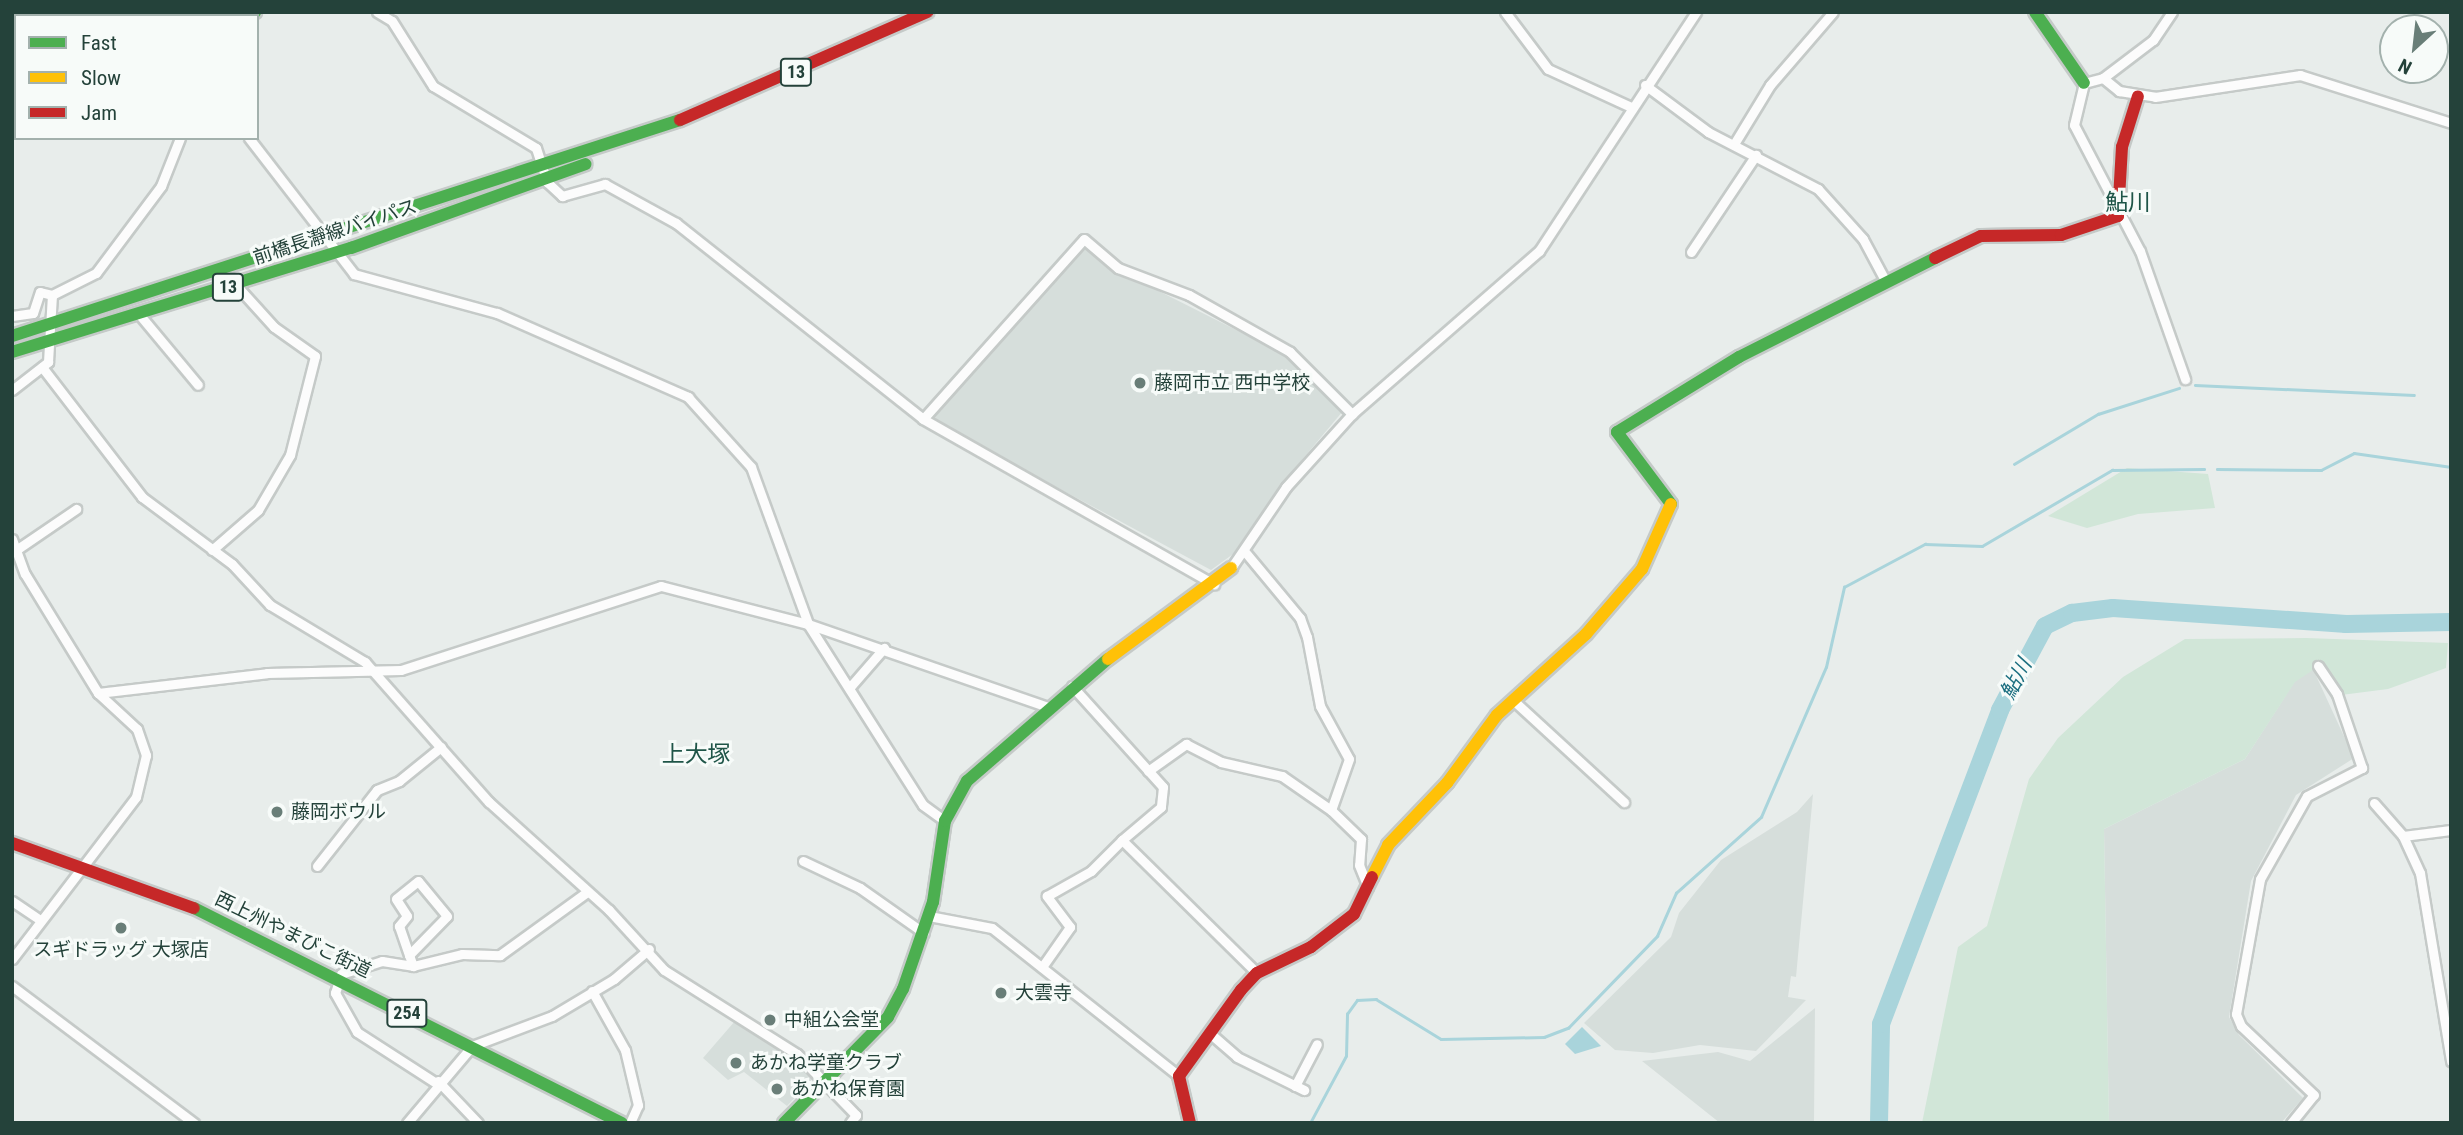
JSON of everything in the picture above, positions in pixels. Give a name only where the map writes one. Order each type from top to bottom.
[{"type":"main road","name":"前橋長瀞線バイパス","points":[[12,352],[335,253],[546,176],[928,12]]},
{"type":"main road","points":[[2035,12],[2084,83]]},
{"type":"main road","points":[[1190,1123],[1179,1076],[1257,973],[1311,947],[1354,914],[1388,845],[1513,700],[1586,634],[1642,569],[1670,514],[1670,490],[1617,432],[1740,357],[1982,236],[2061,235],[2118,216],[2122,148],[2138,96]]},
{"type":"main road","name":"前橋長瀞線バイパス","points":[[12,336],[327,239],[546,176]]},
{"type":"main road","points":[[784,1123],[821,1079],[888,1017],[929,916],[945,821],[976,771],[1072,686],[1214,584],[1231,568]]},
{"type":"main road","name":"西上州やまびこ街道","points":[[12,843],[83,863],[170,896],[472,1046],[616,1121]]},
{"type":"street","points":[[377,12],[392,21],[433,86],[536,148],[546,176],[569,197],[605,184],[676,223],[923,419],[1214,584]]},
{"type":"street","points":[[1505,12],[1548,69],[1631,107]]},
{"type":"street","points":[[1231,568],[1246,553],[1286,487],[1352,414],[1539,251],[1631,107],[1696,12]]},
{"type":"street","points":[[1734,144],[1770,85],[1833,12]]},
{"type":"street","points":[[2172,12],[2153,40],[2103,78],[2084,83],[2076,102],[2077,136],[2158,294],[2185,379]]},
{"type":"street","points":[[2103,78],[2138,96],[2199,93],[2300,75],[2451,123]]},
{"type":"street","points":[[1646,85],[1734,144],[1829,200],[1863,239],[1886,282]]},
{"type":"street","points":[[12,316],[33,313],[40,292],[52,295],[96,273],[154,197],[179,140]]},
{"type":"street","points":[[251,140],[335,253],[362,279],[388,279],[497,313],[688,397],[751,467],[808,624],[923,805],[945,821]]},
{"type":"street","points":[[1691,252],[1756,155]]},
{"type":"street","points":[[923,419],[1084,239],[1118,268],[1189,295],[1290,352],[1352,414]]},
{"type":"street","points":[[212,550],[258,510],[290,456],[315,356],[274,327],[236,285]]},
{"type":"street","points":[[12,390],[48,362],[48,326],[52,295]]},
{"type":"street","points":[[139,314],[198,385]]},
{"type":"street","points":[[41,367],[142,497],[212,550],[270,605],[375,672],[441,747],[587,892],[649,949],[681,985],[797,1054],[856,1115],[850,1123]]},
{"type":"street","points":[[16,550],[76,509]]},
{"type":"street","points":[[12,538],[16,550],[98,694],[137,729],[146,760],[136,797],[39,919],[12,959]]},
{"type":"street","points":[[1246,553],[1300,618],[1320,706],[1347,752],[1348,766],[1331,810]]},
{"type":"street","points":[[98,694],[267,673],[401,670],[661,586],[808,624],[884,648],[1048,707]]},
{"type":"street","points":[[850,687],[884,648]]},
{"type":"street","points":[[2291,1123],[2314,1095],[2241,1026],[2236,1014],[2260,879],[2306,796],[2362,768],[2337,694],[2318,666]]},
{"type":"street","points":[[1042,967],[1070,927],[1047,896],[1091,871],[1161,807],[1163,787],[1072,686]]},
{"type":"street","points":[[1513,700],[1624,802]]},
{"type":"street","points":[[1148,771],[1186,744],[1221,762],[1282,776],[1331,810],[1361,839],[1359,865],[1368,887]]},
{"type":"street","points":[[317,866],[377,790],[399,781],[441,747]]},
{"type":"street","points":[[2374,803],[2403,836],[2422,880],[2451,1061]]},
{"type":"street","points":[[2403,836],[2451,830]]},
{"type":"street","points":[[1122,840],[1257,973]]},
{"type":"street","points":[[803,861],[860,888],[888,914],[924,933]]},
{"type":"street","points":[[409,955],[447,916],[418,881],[396,899],[407,916],[400,926],[409,955],[413,966]]},
{"type":"street","points":[[478,1123],[437,1082],[357,1032],[341,1009],[339,980],[382,961],[413,966],[462,954],[500,955],[587,892]]},
{"type":"street","points":[[12,901],[39,919]]},
{"type":"street","points":[[929,916],[986,925],[1179,1076]]},
{"type":"street","points":[[407,1123],[437,1082],[472,1046],[552,1016],[592,991],[649,949]]},
{"type":"street","points":[[12,986],[194,1123]]},
{"type":"street","points":[[592,991],[625,1050],[638,1105],[630,1123]]},
{"type":"street","points":[[1212,1035],[1237,1057],[1299,1088],[1317,1044]]},
{"type":"shaded area","name":"藤岡市立 西中学校","points":[[1085,244],[1113,268],[1288,356],[1343,411],[1290,474],[1240,549],[1211,570],[937,423],[935,417]]},
{"type":"shaded area","points":[[2313,669],[2354,758],[2296,795],[2251,881],[2229,1017],[2239,1035],[2303,1098],[2281,1123],[2109,1123],[2104,829],[2245,759],[2295,681]]},
{"type":"shaded area","points":[[1813,794],[1796,977],[1791,976],[1788,997],[1806,1000],[1756,1051],[1700,1045],[1653,1053],[1615,1050],[1584,1023],[1671,937],[1679,913],[1721,860],[1797,812]]},
{"type":"shaded area","points":[[1815,1008],[1814,1123],[1720,1123],[1642,1061],[1718,1052],[1750,1061]]},
{"type":"shaded area","points":[[735,1021],[793,1055],[814,1077],[787,1106],[744,1072],[728,1080],[703,1058]]},
{"type":"green space","points":[[2127,468],[2208,474],[2215,508],[2138,514],[2087,528],[2048,516]]},
{"type":"green space","points":[[2306,638],[2448,643],[2446,668],[2388,689],[2341,695],[2322,664],[2295,682],[2245,759],[2104,829],[2109,1123],[1922,1123],[1958,947],[1987,926],[2029,779],[2058,738],[2123,677],[2185,639]]},
{"type":"water","points":[[1582,1027],[1601,1046],[1575,1054],[1565,1044]]},
{"type":"waterway","points":[[2195,385],[2414,395]]},
{"type":"waterway","points":[[2014,464],[2098,414],[2179,388]]},
{"type":"waterway","points":[[2217,469],[2321,470],[2354,453],[2451,467]]},
{"type":"waterway","points":[[1310,1123],[1346,1056],[1347,1014],[1357,1000],[1376,999],[1441,1039],[1544,1037],[1568,1028],[1657,936],[1676,893],[1761,817],[1826,667],[1844,587],[1925,544],[1982,546],[2112,470],[2204,469]]},
{"type":"waterway","name":"鮎川","points":[[1879,1123],[1881,1024],[2000,710],[2045,626],[2072,613],[2113,608],[2346,624],[2451,622]]},
{"type":"traffic: fast","points":[[250,14],[255,12]]},
{"type":"traffic: fast","points":[[2035,12],[2084,83]]},
{"type":"traffic: fast","points":[[12,336],[680,120]]},
{"type":"traffic: fast","points":[[12,352],[351,248],[585,164]]},
{"type":"traffic: fast","points":[[1671,504],[1617,432],[1739,357],[1935,258]]},
{"type":"traffic: fast","points":[[784,1123],[888,1017],[903,989],[933,902],[945,821],[967,781],[1108,659]]},
{"type":"traffic: fast","points":[[194,908],[622,1123]]},
{"type":"traffic: slow","points":[[1372,877],[1388,845],[1447,783],[1497,715],[1586,634],[1642,569],[1671,504]]},
{"type":"traffic: slow","points":[[1108,659],[1231,568]]},
{"type":"traffic: jam","points":[[680,120],[927,12]]},
{"type":"traffic: jam","points":[[1935,258],[1981,236],[2061,235],[2118,216],[2122,147],[2138,96]]},
{"type":"traffic: jam","points":[[12,843],[194,908]]},
{"type":"traffic: jam","points":[[1190,1123],[1179,1076],[1241,990],[1257,973],[1311,947],[1354,914],[1372,877]]},
{"type":"place","name":"藤岡市立 西中学校","points":[[1140,383]]},
{"type":"place","name":"藤岡ボウル","points":[[277,812]]},
{"type":"place","name":"スギドラッグ 大塚店","points":[[121,928]]},
{"type":"place","name":"大雲寺","points":[[1001,993]]},
{"type":"place","name":"中組公会堂","points":[[770,1020]]},
{"type":"place","name":"あかね学童クラブ","points":[[736,1063]]},
{"type":"place","name":"あかね保育園","points":[[777,1089]]},
{"type":"district","name":"鮎川","points":[[2128,203]]},
{"type":"district","name":"上大塚","points":[[696,755]]}]
